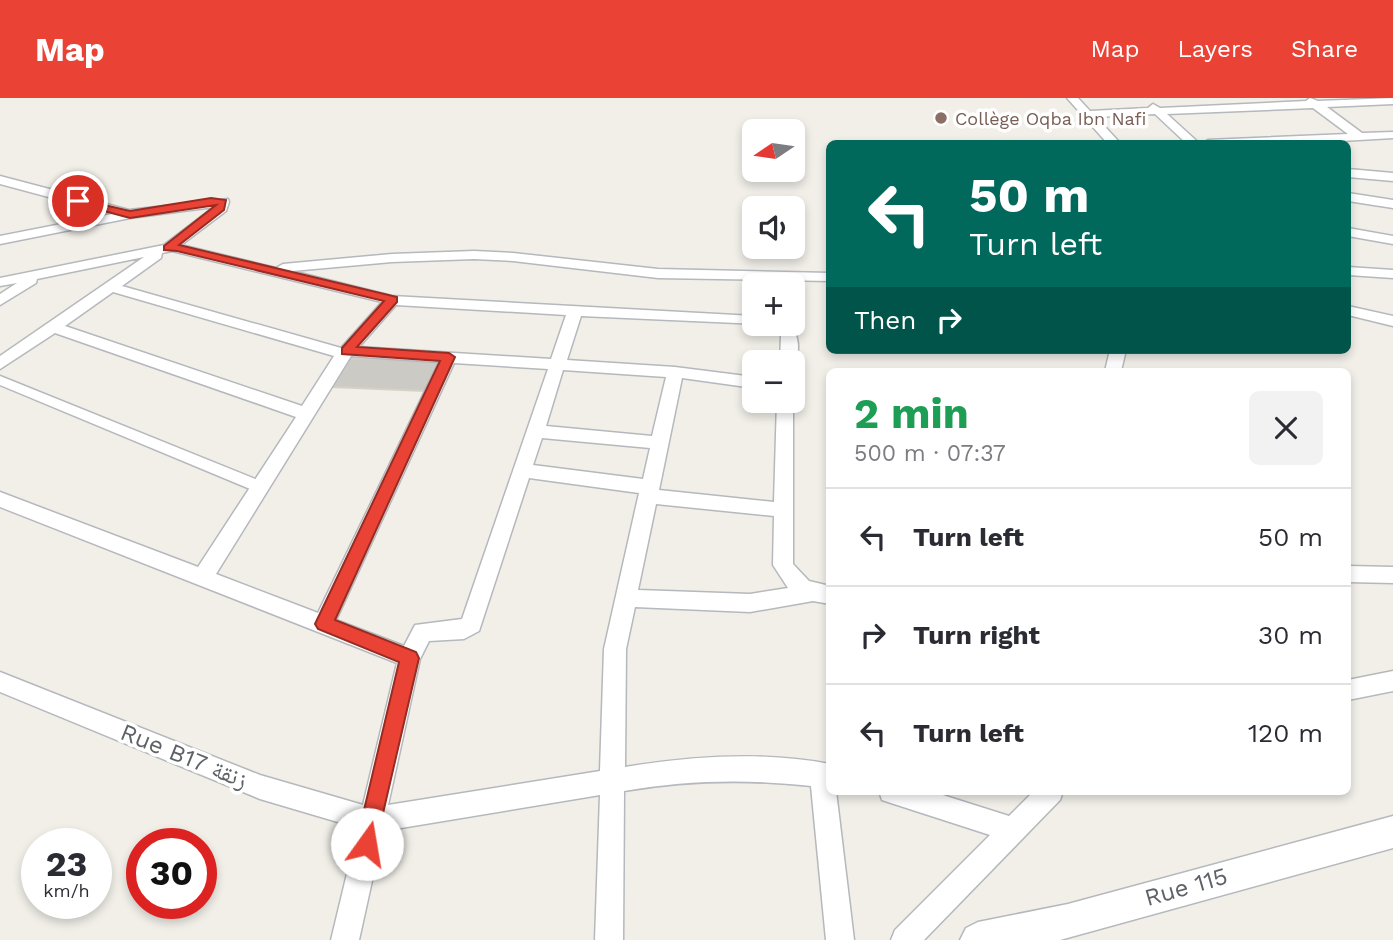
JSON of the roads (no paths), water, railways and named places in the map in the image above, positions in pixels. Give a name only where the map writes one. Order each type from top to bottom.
[{"type":"street","points":[[1072,98],[1111,140]]},
{"type":"street","points":[[1143,98],[1190,140]]},
{"type":"street","points":[[1087,114],[1312,101],[1393,101]]},
{"type":"street","points":[[1312,101],[1359,136]]},
{"type":"street","points":[[1312,140],[1393,135]]},
{"type":"street","points":[[1351,173],[1393,177]]},
{"type":"street","points":[[0,180],[130,214]]},
{"type":"street","points":[[1351,197],[1393,204]]},
{"type":"street","points":[[0,240],[130,214],[211,201],[222,202],[221,208],[165,249],[0,364]]},
{"type":"street","points":[[1351,233],[1393,240]]},
{"type":"street","points":[[0,282],[165,249],[392,300],[742,320]]},
{"type":"street","points":[[267,270],[464,255],[537,260],[655,274],[739,278],[826,276]]},
{"type":"street","points":[[1351,271],[1393,274]]},
{"type":"street","points":[[0,301],[39,275]]},
{"type":"street","points":[[111,286],[345,353],[675,372],[742,380]]},
{"type":"street","points":[[203,577],[345,353],[392,300]]},
{"type":"street","points":[[345,940],[410,658],[423,632],[464,630],[471,624],[575,311]]},
{"type":"street","points":[[1351,312],[1393,321]]},
{"type":"street","points":[[54,327],[306,414]]},
{"type":"street","points":[[324,624],[449,357]]},
{"type":"street","points":[[609,940],[615,649],[675,372]]},
{"type":"street","points":[[0,380],[260,487]]},
{"type":"street","points":[[785,413],[783,565],[799,586],[821,594]]},
{"type":"street","points":[[537,430],[659,443]]},
{"type":"street","points":[[523,471],[783,510]]},
{"type":"street","points":[[0,499],[410,658]]},
{"type":"street","points":[[1351,574],[1393,575]]},
{"type":"street","points":[[626,598],[750,603],[821,594]]},
{"type":"street","name":"Rue B17 زنقة","points":[[0,681],[260,787],[372,820]]},
{"type":"street","points":[[1351,689],[1393,681]]},
{"type":"street","points":[[372,820],[666,772],[715,768],[826,775]]},
{"type":"street","points":[[828,795],[840,940]]},
{"type":"street","points":[[904,795],[1011,829]]},
{"type":"street","points":[[905,940],[1047,795]]},
{"type":"street","name":"Rue 115","points":[[978,940],[1071,931],[1387,840]]},
{"type":"place","name":"Collège Oqba Ibn Nafi","points":[[941,118]]}]
